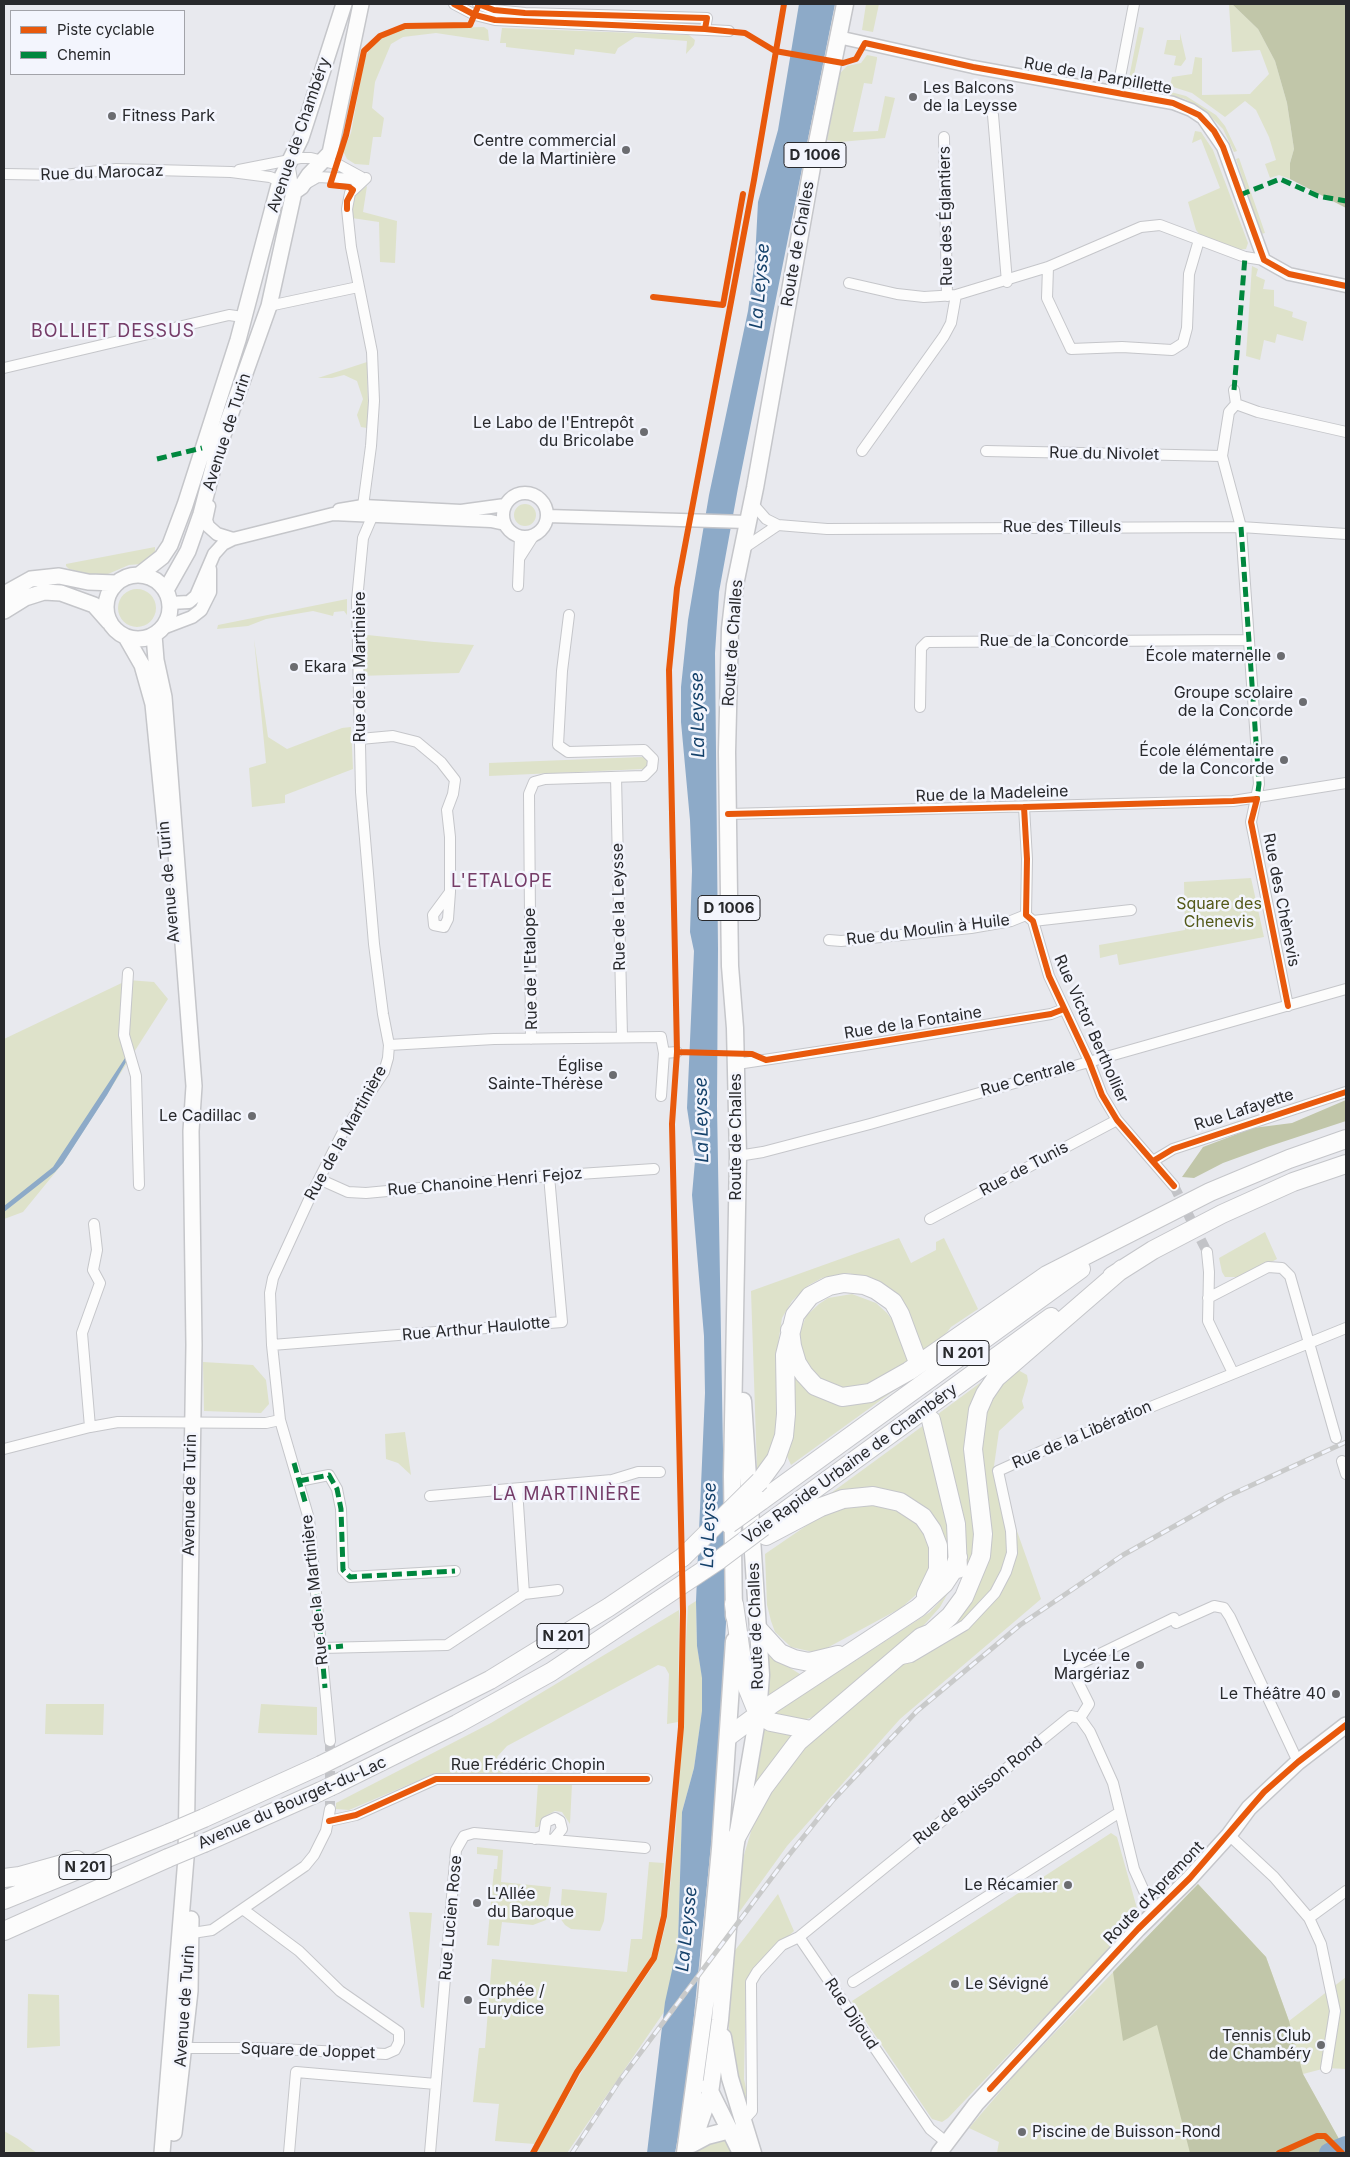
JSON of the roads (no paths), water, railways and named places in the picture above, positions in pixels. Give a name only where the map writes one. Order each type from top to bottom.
[{"type":"highway","name":"N 201","points":[[682,1558],[1046,1292],[1170,1213],[1248,1176],[1346,1139]]},
{"type":"highway","name":"Voie Rapide Urbaine de Chambéry","points":[[764,1532],[1058,1312],[1122,1269],[1188,1231],[1256,1197],[1346,1164]]},
{"type":"highway","points":[[790,1330],[797,1363],[815,1386],[842,1397],[870,1393],[909,1371],[1048,1275],[1170,1213]]},
{"type":"highway","points":[[921,1638],[931,1633],[950,1616],[964,1597],[981,1556],[983,1534],[973,1449],[978,1410],[985,1394],[996,1378],[1122,1269]]},
{"type":"highway","points":[[682,1558],[760,1481],[776,1459],[784,1436],[786,1399],[784,1363],[790,1330],[800,1308],[815,1292],[844,1283],[864,1285],[882,1293],[896,1307],[904,1320],[916,1357]]},
{"type":"highway","points":[[737,1836],[764,1787],[798,1742],[921,1638],[953,1595],[958,1578],[956,1524],[931,1420]]},
{"type":"highway","points":[[764,1532],[843,1498],[873,1496],[900,1502],[923,1518],[932,1530],[938,1546],[938,1570],[918,1608]]},
{"type":"highway","name":"Avenue du Bourget-du-Lac","points":[[177,1858],[204,1843],[414,1747],[550,1672],[764,1532]]},
{"type":"highway","points":[[729,1736],[758,1714],[918,1608],[944,1584],[954,1569],[958,1557]]},
{"type":"highway","name":"Avenue du Bourget-du-Lac","points":[[168,1834],[322,1765],[490,1680],[602,1612],[682,1558]]},
{"type":"highway","points":[[734,1604],[745,1682],[758,1714],[771,1722],[811,1730]]},
{"type":"highway","points":[[759,1630],[780,1653],[800,1661],[818,1660],[855,1650]]},
{"type":"highway","name":"N 201","points":[[4,1900],[168,1834]]},
{"type":"highway","points":[[4,1878],[37,1872],[168,1834]]},
{"type":"highway","name":"N 201","points":[[4,1931],[132,1875],[177,1858]]},
{"type":"highway","points":[[4,1944],[132,1875]]},
{"type":"main road","name":"Avenue de Chambéry","points":[[276,268],[305,183],[330,153],[361,4]]},
{"type":"main road","name":"Route de Challes","points":[[702,2028],[729,1736],[734,1604],[732,1476],[738,1156],[737,1064],[730,966],[728,814],[730,629],[741,550],[740,523],[752,502],[844,4]]},
{"type":"main road","name":"Avenue de Chambéry","points":[[257,267],[280,181],[296,155],[340,5]]},
{"type":"main road","name":"Avenue de Turin","points":[[138,575],[162,557],[170,545],[227,375],[257,267]]},
{"type":"main road","name":"Avenue de Turin","points":[[168,597],[188,551],[201,514],[218,449],[269,306],[276,268]]},
{"type":"main road","points":[[138,575],[152,578],[168,597],[167,621],[158,632],[145,639],[126,637],[114,629],[106,612],[106,602],[116,584],[130,576],[138,575]]},
{"type":"main road","points":[[4,594],[31,579],[59,576],[88,582],[116,584]]},
{"type":"main road","points":[[4,611],[25,598],[44,592],[61,593],[94,605],[110,622]]},
{"type":"main road","name":"Avenue de Turin","points":[[158,632],[156,660],[164,697],[194,1086],[191,1131],[194,1268],[192,1422],[177,1858],[186,1934],[190,1992],[172,2153]]},
{"type":"main road","name":"Avenue de Turin","points":[[126,637],[142,665],[152,704],[168,854],[184,1087],[191,1131]]},
{"type":"main road","points":[[174,950],[187,984]]},
{"type":"main road","name":"Route de Challes","points":[[720,2020],[737,1836],[758,1714],[761,1675],[735,1291]]},
{"type":"main road","name":"Route d'Apremont","points":[[942,2148],[980,2099],[1229,1835],[1249,1808],[1298,1762],[1329,1740],[1338,1730],[1346,1726]]},
{"type":"main road","name":"Route d'Apremont","points":[[1329,1740],[1346,1734]]},
{"type":"main road","name":"Avenue de Turin","points":[[162,2153],[186,1934]]},
{"type":"main road","points":[[689,2150],[710,2093],[720,2020]]},
{"type":"main road","points":[[720,2020],[741,2153]]},
{"type":"main road","points":[[689,2150],[702,2028]]},
{"type":"main road","points":[[702,2028],[703,2064],[710,2093],[737,2126],[753,2153]]},
{"type":"main road","points":[[689,2150],[707,2136],[737,2126]]},
{"type":"street","points":[[454,4],[474,15],[495,20],[729,31]]},
{"type":"street","points":[[478,4],[494,10],[525,13],[706,18],[705,29]]},
{"type":"street","points":[[1117,94],[1134,4]]},
{"type":"street","points":[[495,20],[525,13]]},
{"type":"street","name":"Rue de la Parpillette","points":[[838,37],[973,67],[1173,103],[1191,110],[1204,118],[1223,147],[1264,260]]},
{"type":"street","points":[[993,116],[1007,281]]},
{"type":"street","name":"Rue des Églantiers","points":[[862,451],[944,336],[951,323],[952,296],[944,137]]},
{"type":"street","name":"Rue du Marocaz","points":[[231,172],[296,155],[324,161],[354,171],[361,176],[353,179],[305,183]]},
{"type":"street","points":[[296,155],[305,183]]},
{"type":"street","points":[[296,155],[305,183]]},
{"type":"street","name":"Rue du Marocaz","points":[[4,174],[64,175],[116,169],[231,172],[266,176],[280,181]]},
{"type":"street","points":[[363,506],[371,446],[374,401],[372,352],[358,287],[347,209],[350,193],[366,178]]},
{"type":"street","points":[[848,283],[896,294],[952,296],[1007,281],[1048,267],[1141,226],[1160,225],[1245,257],[1264,260],[1289,274],[1346,286]]},
{"type":"street","points":[[1048,267],[1047,298],[1071,349],[1122,347],[1172,350],[1183,343],[1185,335],[1189,274],[1199,240]]},
{"type":"street","points":[[269,306],[358,287]]},
{"type":"street","points":[[4,368],[229,315],[244,317]]},
{"type":"street","points":[[1234,390],[1236,404],[1229,412],[1222,456],[1241,527],[1259,784],[1257,799]]},
{"type":"street","points":[[1236,404],[1258,412],[1346,432]]},
{"type":"street","points":[[218,449],[220,461],[206,520],[213,532],[233,539]]},
{"type":"street","name":"Rue du Nivolet","points":[[986,450],[1222,456]]},
{"type":"street","points":[[520,557],[534,535],[543,527],[547,516],[544,504],[540,499],[529,493],[515,495],[505,505],[503,518],[505,524],[508,529],[520,536],[534,535]]},
{"type":"street","points":[[741,550],[778,525],[766,519],[752,502]]},
{"type":"street","points":[[333,514],[339,510],[363,506],[461,511],[505,505]]},
{"type":"street","points":[[372,517],[384,508]]},
{"type":"street","points":[[168,597],[189,602],[196,596],[218,548],[233,539],[333,514],[491,521],[505,524]]},
{"type":"street","points":[[547,516],[740,523]]},
{"type":"street","name":"Rue de la Martinière","points":[[330,1741],[309,1520],[280,1420],[272,1345],[270,1293],[273,1278],[342,1134],[384,1072],[389,1045],[382,1014],[365,856],[360,739],[357,600],[363,538],[372,517]]},
{"type":"street","name":"Rue des Tilleuls","points":[[778,525],[827,529],[1241,527],[1346,534]]},
{"type":"street","points":[[518,586],[520,536]]},
{"type":"street","points":[[158,632],[192,617],[201,610],[210,592],[210,566]]},
{"type":"street","name":"Rue de l'Etalope","points":[[531,1039],[529,794],[534,782],[545,779],[644,776],[652,768],[653,759],[644,750],[568,752],[558,745],[562,671],[568,615]]},
{"type":"street","name":"Rue de la Concorde","points":[[920,707],[921,648],[927,642],[1248,640]]},
{"type":"street","points":[[360,739],[393,736],[417,742],[441,762],[455,780],[453,794],[447,810],[450,837],[450,892]]},
{"type":"street","name":"Rue de la Leysse","points":[[616,777],[622,1036]]},
{"type":"street","name":"Rue de la Madeleine","points":[[728,814],[1257,799],[1346,783]]},
{"type":"street","name":"Rue des Chènevis","points":[[1257,799],[1251,822],[1288,1006]]},
{"type":"street","name":"Rue Victor Berthollier","points":[[1024,807],[1030,918],[1049,976],[1089,1061],[1102,1095],[1117,1120],[1174,1186]]},
{"type":"street","points":[[1030,918],[1132,910]]},
{"type":"street","name":"Rue du Moulin à Huile","points":[[829,940],[841,941],[971,928],[1030,918]]},
{"type":"street","points":[[128,973],[124,1035],[136,1076],[139,1186]]},
{"type":"street","name":"Rue Centrale","points":[[738,1156],[763,1152],[870,1124],[1346,989]]},
{"type":"street","name":"Rue de la Fontaine","points":[[737,1064],[963,1029],[1051,1014],[1064,1009]]},
{"type":"street","points":[[389,1045],[622,1036],[661,1038],[664,1053],[661,1096]]},
{"type":"street","points":[[664,1053],[677,1052]]},
{"type":"street","name":"Rue Lafayette","points":[[1153,1161],[1173,1149],[1346,1092]]},
{"type":"street","name":"Rue de Tunis","points":[[930,1219],[1117,1120]]},
{"type":"street","name":"Rue Chanoine Henri Fejoz","points":[[319,1179],[355,1193],[654,1169]]},
{"type":"street","name":"Rue Arthur Haulotte","points":[[272,1345],[562,1322],[549,1176]]},
{"type":"street","points":[[90,1427],[82,1333],[100,1283],[93,1270],[97,1250],[94,1224]]},
{"type":"street","points":[[1207,1252],[1210,1272],[1208,1321],[1233,1373]]},
{"type":"street","points":[[1208,1298],[1268,1267],[1282,1268],[1290,1276],[1336,1438]]},
{"type":"street","name":"Rue de la Libération","points":[[892,1662],[911,1657],[964,1625],[995,1593],[1006,1572],[1012,1553],[1011,1531],[998,1471],[1042,1451],[1346,1328]]},
{"type":"street","points":[[4,1449],[90,1427],[118,1422],[266,1423],[280,1420]]},
{"type":"street","points":[[1342,1461],[1346,1474]]},
{"type":"street","points":[[430,1496],[612,1480],[638,1472],[660,1472]]},
{"type":"street","points":[[299,1481],[330,1475],[341,1509],[344,1570],[350,1577],[455,1571]]},
{"type":"street","points":[[517,1489],[524,1594]]},
{"type":"street","points":[[321,1648],[447,1645],[524,1594],[558,1590]]},
{"type":"street","points":[[1154,1913],[1134,1869],[1113,1783],[1090,1732],[1080,1718],[1089,1704],[1071,1668],[1174,1618],[1176,1623],[1214,1606],[1224,1608],[1230,1616],[1298,1762]]},
{"type":"street","name":"Rue de Buisson Rond","points":[[799,1937],[1071,1716],[1080,1718]]},
{"type":"street","name":"Rue Frédéric Chopin","points":[[329,1821],[356,1815],[436,1778],[647,1779]]},
{"type":"street","points":[[186,1934],[212,1930],[244,1910],[305,1866],[321,1843],[329,1821],[330,1809]]},
{"type":"street","points":[[853,1982],[1120,1812]]},
{"type":"street","points":[[536,1839],[544,1835],[546,1822],[554,1818],[560,1821],[562,1829],[554,1840]]},
{"type":"street","name":"Rue Lucien Rose","points":[[430,2153],[456,1850],[464,1836],[474,1833],[644,1848]]},
{"type":"street","points":[[1229,1835],[1274,1877],[1309,1918],[1321,1944],[1336,2011],[1326,2068]]},
{"type":"street","points":[[1309,1918],[1346,1891]]},
{"type":"street","name":"Square de Joppet","points":[[183,2048],[256,2048],[386,2054],[395,2050],[399,2032],[340,1991],[299,1951],[244,1910]]},
{"type":"street","points":[[737,2126],[752,2111],[751,1982],[757,1972],[782,1945],[799,1937]]},
{"type":"street","name":"Rue Dijoud","points":[[799,1937],[942,2148]]},
{"type":"street","points":[[289,2153],[296,2072],[436,2084]]},
{"type":"water","name":"La Leysse","points":[[799,4],[835,4],[738,488],[719,592],[715,653],[718,949],[717,1106],[726,1623],[716,1795],[688,2075],[675,2153],[647,2153],[665,2002],[678,1943],[682,1812],[694,1768],[702,1711],[702,1678],[697,1646],[696,1601],[705,1393],[704,1336],[692,1195],[695,1161],[687,1108],[694,951],[690,932],[692,871],[690,820],[681,722],[681,687],[688,620],[709,495],[748,311],[755,260],[758,202],[778,130]]},
{"type":"water","points":[[125,1058],[126,1062],[107,1095],[63,1163],[55,1172],[4,1212],[4,1206],[53,1167]]},
{"type":"waterway","points":[[1329,2153],[1346,2146]]},
{"type":"tunnel","points":[[1174,1186],[1207,1252]]},
{"type":"tunnel","points":[[330,1741],[330,1809]]},
{"type":"railway","points":[[572,2153],[620,2080],[785,1860],[833,1800],[917,1711],[1020,1625],[1123,1555],[1228,1496],[1346,1442]]},
{"type":"place","name":"Les Balcons de la Leysse","points":[[913,97]]},
{"type":"place","name":"Fitness Park","points":[[112,116]]},
{"type":"place","name":"Centre commercial de la Martinière","points":[[626,150]]},
{"type":"place","name":"Le Labo de l'Entrepôt du Bricolabe","points":[[644,432]]},
{"type":"place","name":"École maternelle","points":[[1281,656]]},
{"type":"place","name":"Ekara","points":[[294,667]]},
{"type":"place","name":"Groupe scolaire de la Concorde","points":[[1303,702]]},
{"type":"place","name":"École élémentaire de la Concorde","points":[[1284,760]]},
{"type":"place","name":"Église Sainte-Thérèse","points":[[613,1075]]},
{"type":"place","name":"Le Cadillac","points":[[252,1116]]},
{"type":"place","name":"Lycée Le Margériaz","points":[[1140,1665]]},
{"type":"place","name":"Le Théâtre 40","points":[[1336,1694]]},
{"type":"place","name":"Le Récamier","points":[[1068,1885]]},
{"type":"place","name":"L'Allée du Baroque","points":[[477,1903]]},
{"type":"place","name":"Le Sévigné","points":[[955,1984]]},
{"type":"place","name":"Orphée / Eurydice","points":[[468,2000]]},
{"type":"place","name":"Tennis Club de Chambéry","points":[[1321,2045]]},
{"type":"place","name":"Piscine de Buisson-Rond","points":[[1022,2132]]},
{"type":"district","name":"BOLLIET DESSUS","points":[[113,332]]},
{"type":"district","name":"L'ETALOPE","points":[[502,882]]},
{"type":"district","name":"LA MARTINIÈRE","points":[[567,1495]]},
{"type":"park label","name":"Square des Chenevis","points":[[1219,913]]}]
